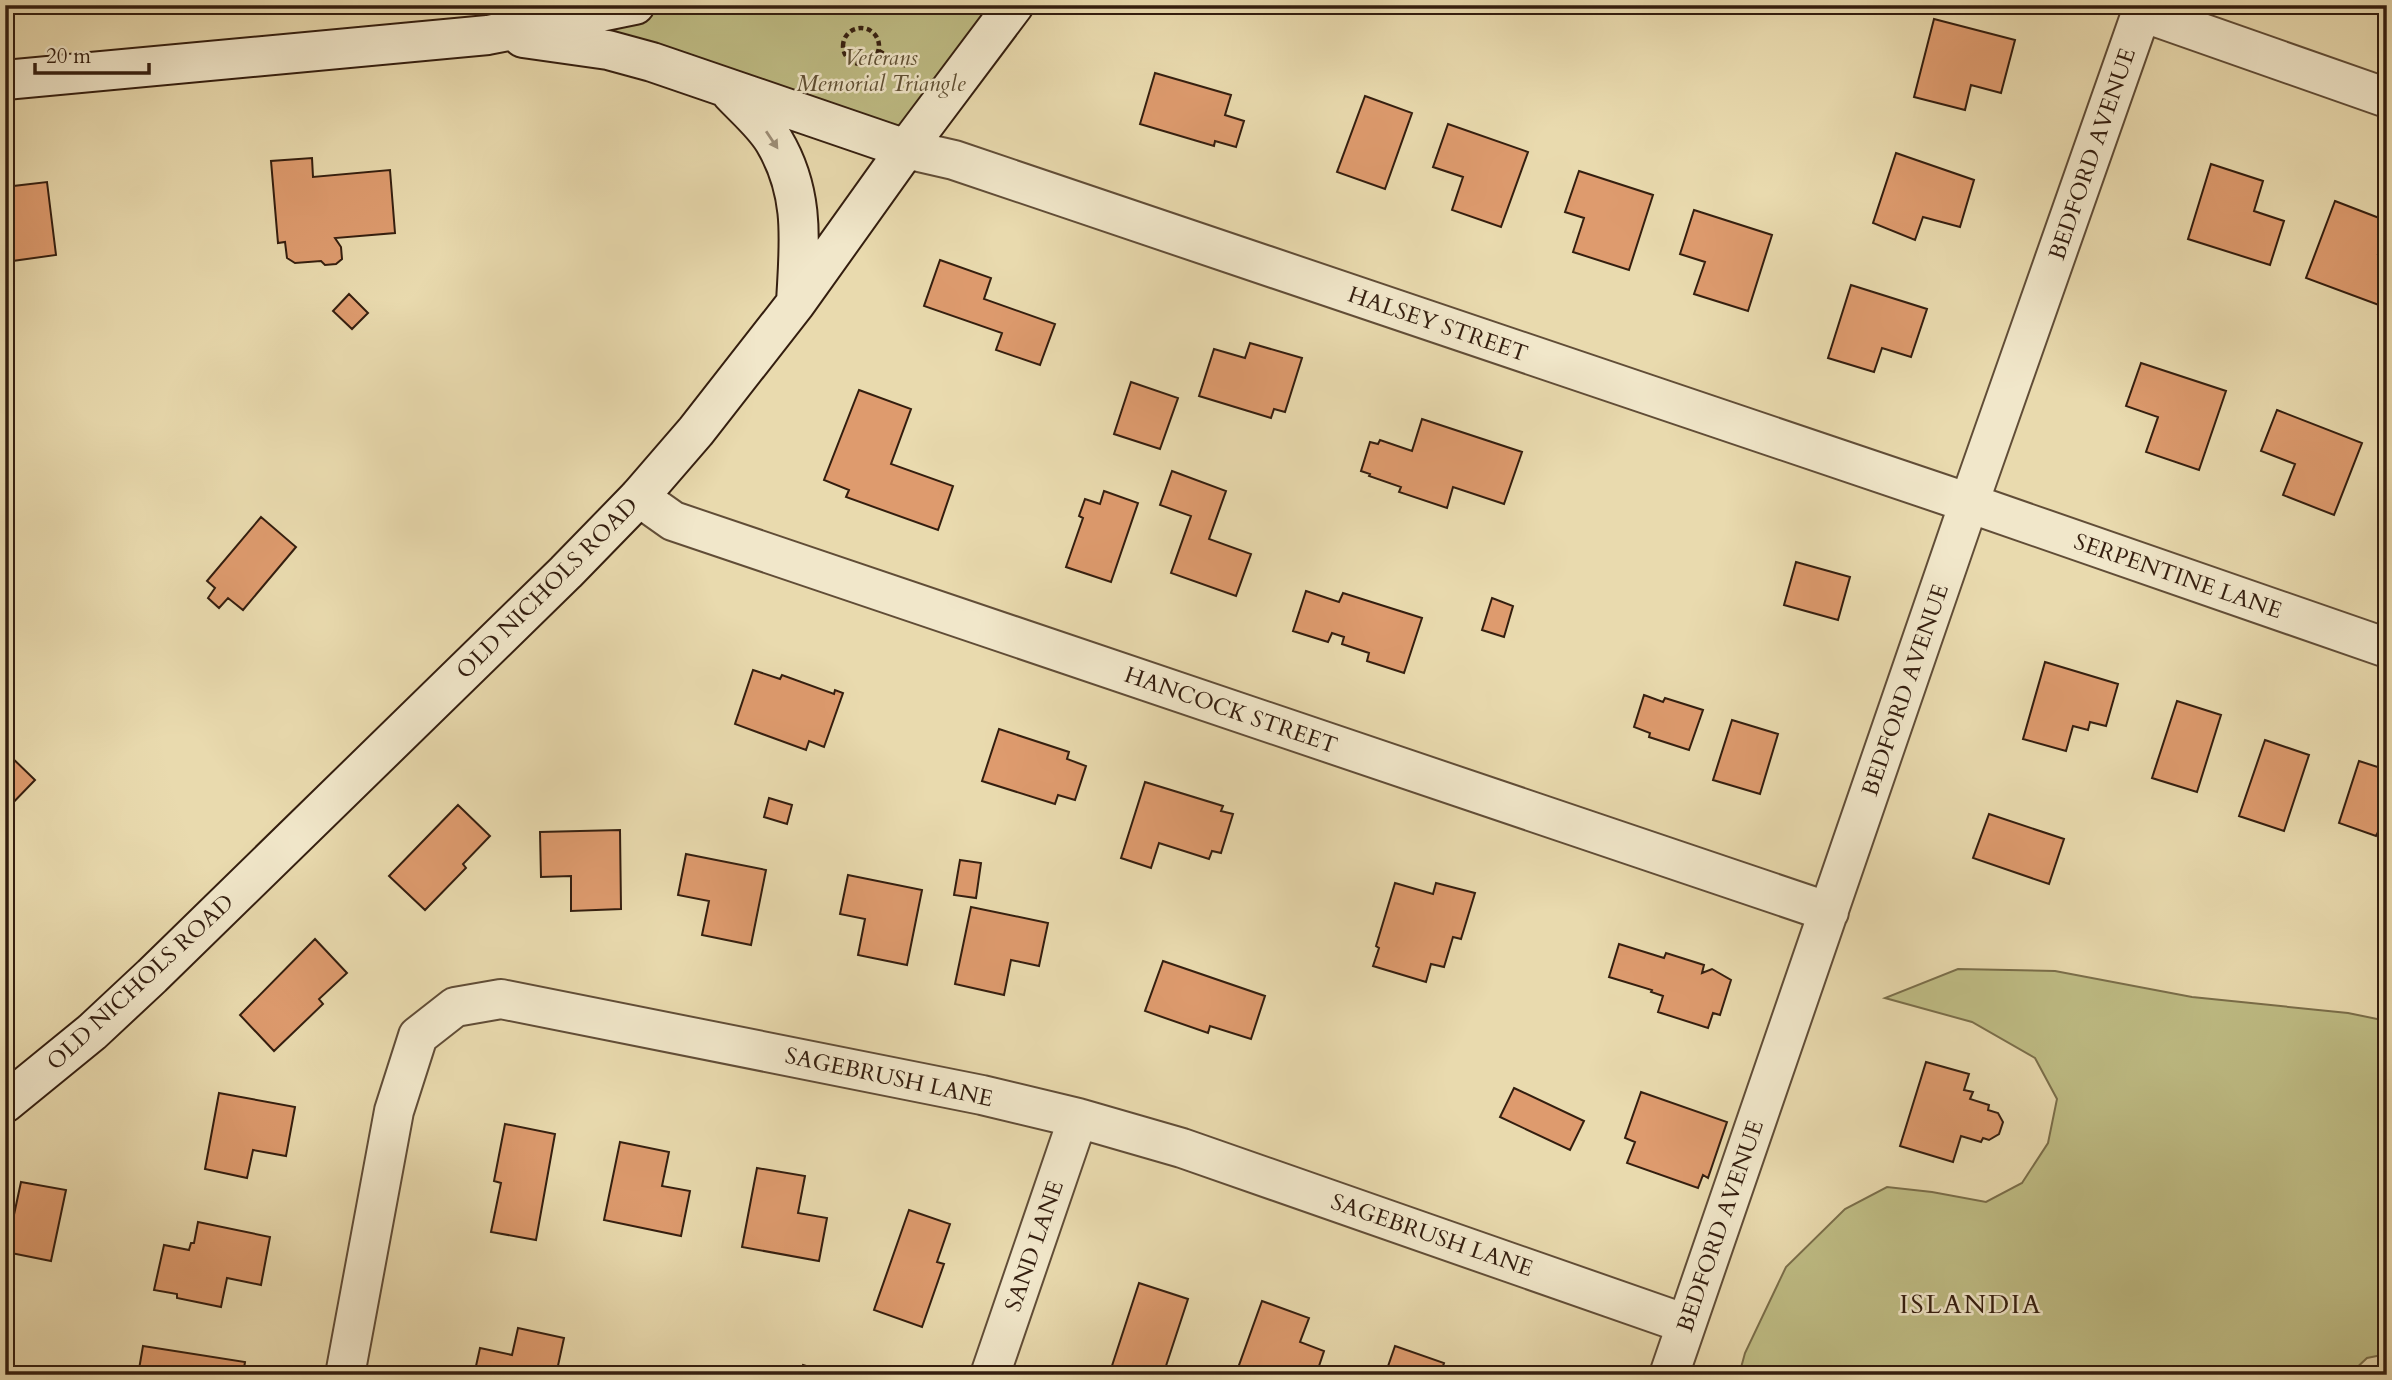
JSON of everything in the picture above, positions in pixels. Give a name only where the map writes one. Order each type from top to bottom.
[{"type":"street","name":"OLD NICHOLS ROAD","points":[[5,1103],[92,1032],[152,976],[566,572],[639,497],[696,431],[796,303],[906,149],[1014,5]]},
{"type":"street","points":[[5,80],[488,35],[620,6],[608,50]]},
{"type":"street","points":[[2143,9],[2387,98]]},
{"type":"street","name":"BEDFORD AVENUE","points":[[1668,1375],[2143,9]]},
{"type":"street","name":"HALSEY STREET","points":[[488,35],[608,50],[652,62],[906,149],[967,164],[1969,503]]},
{"type":"street","points":[[727,89],[773,139],[795,187],[800,233],[796,303]]},
{"type":"street","name":"HANCOCK STREET","points":[[639,497],[673,522],[1829,912]]},
{"type":"street","name":"SERPENTINE LANE","points":[[1969,503],[2387,648]]},
{"type":"street","name":"SAGEBRUSH LANE","points":[[345,1375],[394,1111],[418,1036],[455,1007],[501,999],[968,1092],[1078,1118],[1182,1148],[1686,1324]]},
{"type":"street","name":"SAND LANE","points":[[990,1375],[1078,1118]]},
{"type":"path","points":[[863,27],[878,38],[879,51],[868,63],[856,64],[844,52],[844,40],[851,30],[863,27]]},
{"type":"path","points":[[879,51],[908,67]]},
{"type":"green space","name":"Veterans Memorial Triangle","points":[[661,5],[1011,5],[906,146],[611,48],[615,10]]},
{"type":"green space","points":[[1958,969],[2055,971],[2192,997],[2348,1013],[2387,1021],[2387,1354],[2367,1358],[2349,1375],[1739,1375],[1745,1353],[1786,1267],[1845,1209],[1887,1187],[1986,1202],[2022,1183],[2048,1143],[2057,1099],[2035,1058],[1972,1022],[1885,998]]},
{"type":"building","points":[[1205,5],[1235,5],[1232,13]]},
{"type":"building","points":[[1934,19],[2015,40],[2001,93],[1971,85],[1965,110],[1914,97]]},
{"type":"building","points":[[1155,73],[1231,95],[1225,115],[1244,121],[1236,147],[1215,141],[1214,146],[1140,124]]},
{"type":"building","points":[[1365,96],[1412,113],[1385,189],[1337,172]]},
{"type":"building","points":[[1448,124],[1528,152],[1501,227],[1452,210],[1463,177],[1433,167]]},
{"type":"building","points":[[1896,153],[1974,180],[1960,227],[1923,217],[1915,240],[1873,223]]},
{"type":"building","points":[[312,158],[313,177],[390,170],[395,233],[335,238],[341,247],[342,259],[336,264],[325,265],[321,261],[295,263],[287,258],[285,242],[278,243],[271,161]]},
{"type":"building","points":[[2211,164],[2263,181],[2254,211],[2284,221],[2270,265],[2188,239]]},
{"type":"building","points":[[1579,171],[1653,195],[1629,270],[1573,252],[1584,218],[1565,212]]},
{"type":"building","points":[[47,182],[56,255],[5,262],[5,187]]},
{"type":"building","points":[[2335,201],[2387,221],[2387,230],[2378,254],[2387,258],[2387,308],[2306,278]]},
{"type":"building","points":[[1694,210],[1772,235],[1748,311],[1694,294],[1705,262],[1680,254]]},
{"type":"building","points":[[940,260],[991,278],[984,299],[1055,324],[1040,365],[996,350],[1002,333],[924,306]]},
{"type":"building","points":[[1851,285],[1927,309],[1911,357],[1882,348],[1874,372],[1828,358]]},
{"type":"building","points":[[349,294],[368,313],[352,329],[333,311]]},
{"type":"building","points":[[1250,343],[1302,358],[1285,412],[1274,409],[1271,418],[1199,396],[1214,349],[1245,358]]},
{"type":"building","points":[[2141,363],[2226,391],[2199,470],[2146,452],[2158,417],[2126,406]]},
{"type":"building","points":[[1131,382],[1178,398],[1160,449],[1114,434]]},
{"type":"building","points":[[859,390],[911,409],[891,464],[953,486],[938,530],[846,497],[849,490],[824,480]]},
{"type":"building","points":[[2277,410],[2362,443],[2334,515],[2283,495],[2295,464],[2261,451]]},
{"type":"building","points":[[1422,419],[1522,452],[1504,504],[1453,487],[1447,508],[1399,492],[1401,487],[1361,471],[1370,442],[1378,444],[1380,440],[1412,451]]},
{"type":"building","points":[[1172,471],[1226,491],[1209,539],[1251,554],[1236,596],[1171,573],[1191,516],[1160,505]]},
{"type":"building","points":[[1104,491],[1138,503],[1111,582],[1066,567],[1083,518],[1079,516],[1085,499],[1100,504]]},
{"type":"building","points":[[261,517],[296,547],[243,610],[228,598],[219,608],[208,598],[215,588],[207,581]]},
{"type":"building","points":[[1796,562],[1850,577],[1838,620],[1784,605]]},
{"type":"building","points":[[1306,591],[1339,602],[1343,593],[1422,618],[1404,673],[1367,661],[1369,653],[1342,644],[1344,637],[1332,633],[1328,642],[1293,631]]},
{"type":"building","points":[[1492,598],[1513,606],[1504,637],[1482,630]]},
{"type":"building","points":[[2045,662],[2118,684],[2106,726],[2090,722],[2088,730],[2073,726],[2066,751],[2023,739]]},
{"type":"building","points":[[753,670],[780,679],[782,675],[834,694],[835,690],[843,693],[824,747],[809,741],[806,750],[735,724]]},
{"type":"building","points":[[1644,695],[1663,702],[1665,698],[1703,710],[1689,750],[1649,737],[1650,733],[1634,727]]},
{"type":"building","points":[[2177,701],[2221,715],[2197,792],[2152,778]]},
{"type":"building","points":[[1732,720],[1778,734],[1760,794],[1713,780]]},
{"type":"building","points":[[999,729],[1069,752],[1067,759],[1086,766],[1075,800],[1058,795],[1055,804],[982,781]]},
{"type":"building","points":[[2265,740],[2309,755],[2284,831],[2239,816]]},
{"type":"building","points":[[5,751],[35,780],[5,811]]},
{"type":"building","points":[[2359,761],[2387,770],[2387,835],[2378,832],[2376,836],[2339,823]]},
{"type":"building","points":[[1145,782],[1223,806],[1221,811],[1233,814],[1221,853],[1212,851],[1209,859],[1159,843],[1151,868],[1121,858]]},
{"type":"building","points":[[769,798],[792,805],[787,824],[764,817]]},
{"type":"building","points":[[458,805],[490,836],[463,864],[466,868],[425,910],[389,876]]},
{"type":"building","points":[[1989,814],[2064,839],[2049,884],[1973,858]]},
{"type":"building","points":[[620,830],[621,909],[571,911],[571,876],[541,877],[540,832]]},
{"type":"building","points":[[686,854],[766,870],[751,945],[702,935],[709,901],[678,895]]},
{"type":"building","points":[[960,860],[981,863],[976,898],[954,895]]},
{"type":"building","points":[[848,875],[922,890],[907,965],[858,955],[865,919],[840,914]]},
{"type":"building","points":[[1395,883],[1433,894],[1436,883],[1475,893],[1461,939],[1453,937],[1444,967],[1431,964],[1426,982],[1373,966],[1379,948],[1376,946]]},
{"type":"building","points":[[971,907],[1048,923],[1039,966],[1011,960],[1004,995],[955,984]]},
{"type":"building","points":[[315,939],[347,973],[319,999],[323,1004],[274,1051],[240,1015]]},
{"type":"building","points":[[1619,944],[1664,958],[1666,953],[1704,965],[1702,973],[1712,969],[1731,980],[1720,1015],[1713,1013],[1708,1028],[1658,1012],[1663,996],[1609,977]]},
{"type":"building","points":[[1163,961],[1265,996],[1251,1039],[1210,1026],[1208,1033],[1145,1011]]},
{"type":"building","points":[[1926,1062],[1969,1074],[1964,1090],[1973,1092],[1970,1099],[1989,1105],[1988,1110],[1998,1113],[2003,1122],[1999,1134],[1989,1140],[1983,1138],[1981,1142],[1961,1136],[1953,1162],[1900,1146]]},
{"type":"building","points":[[1514,1088],[1584,1121],[1570,1150],[1500,1117]]},
{"type":"building","points":[[1641,1092],[1727,1122],[1708,1178],[1703,1175],[1698,1188],[1627,1163],[1635,1142],[1625,1138]]},
{"type":"building","points":[[219,1093],[295,1107],[286,1156],[253,1150],[247,1178],[205,1169]]},
{"type":"building","points":[[505,1124],[555,1134],[536,1240],[491,1232],[501,1183],[494,1181]]},
{"type":"building","points":[[620,1142],[669,1152],[662,1186],[690,1191],[681,1236],[604,1220]]},
{"type":"building","points":[[757,1168],[805,1176],[798,1213],[827,1218],[819,1261],[742,1247]]},
{"type":"building","points":[[21,1182],[66,1190],[51,1261],[6,1252]]},
{"type":"building","points":[[909,1210],[950,1224],[937,1262],[944,1264],[922,1327],[874,1310]]},
{"type":"building","points":[[198,1222],[270,1237],[261,1285],[227,1278],[221,1307],[154,1290],[164,1245],[189,1250],[191,1243],[194,1243]]},
{"type":"building","points":[[1139,1283],[1188,1299],[1163,1375],[1109,1375]]},
{"type":"building","points":[[1262,1301],[1309,1318],[1300,1342],[1324,1351],[1316,1375],[1258,1375],[1238,1368]]},
{"type":"building","points":[[518,1328],[564,1338],[556,1375],[474,1375],[480,1348],[512,1355]]},
{"type":"building","points":[[143,1346],[245,1362],[243,1375],[138,1375]]},
{"type":"building","points":[[1395,1346],[1444,1363],[1440,1375],[1385,1375]]},
{"type":"building","points":[[803,1365],[835,1375],[800,1375]]},
{"type":"district","name":"ISLANDIA","points":[[1971,1304]]}]
